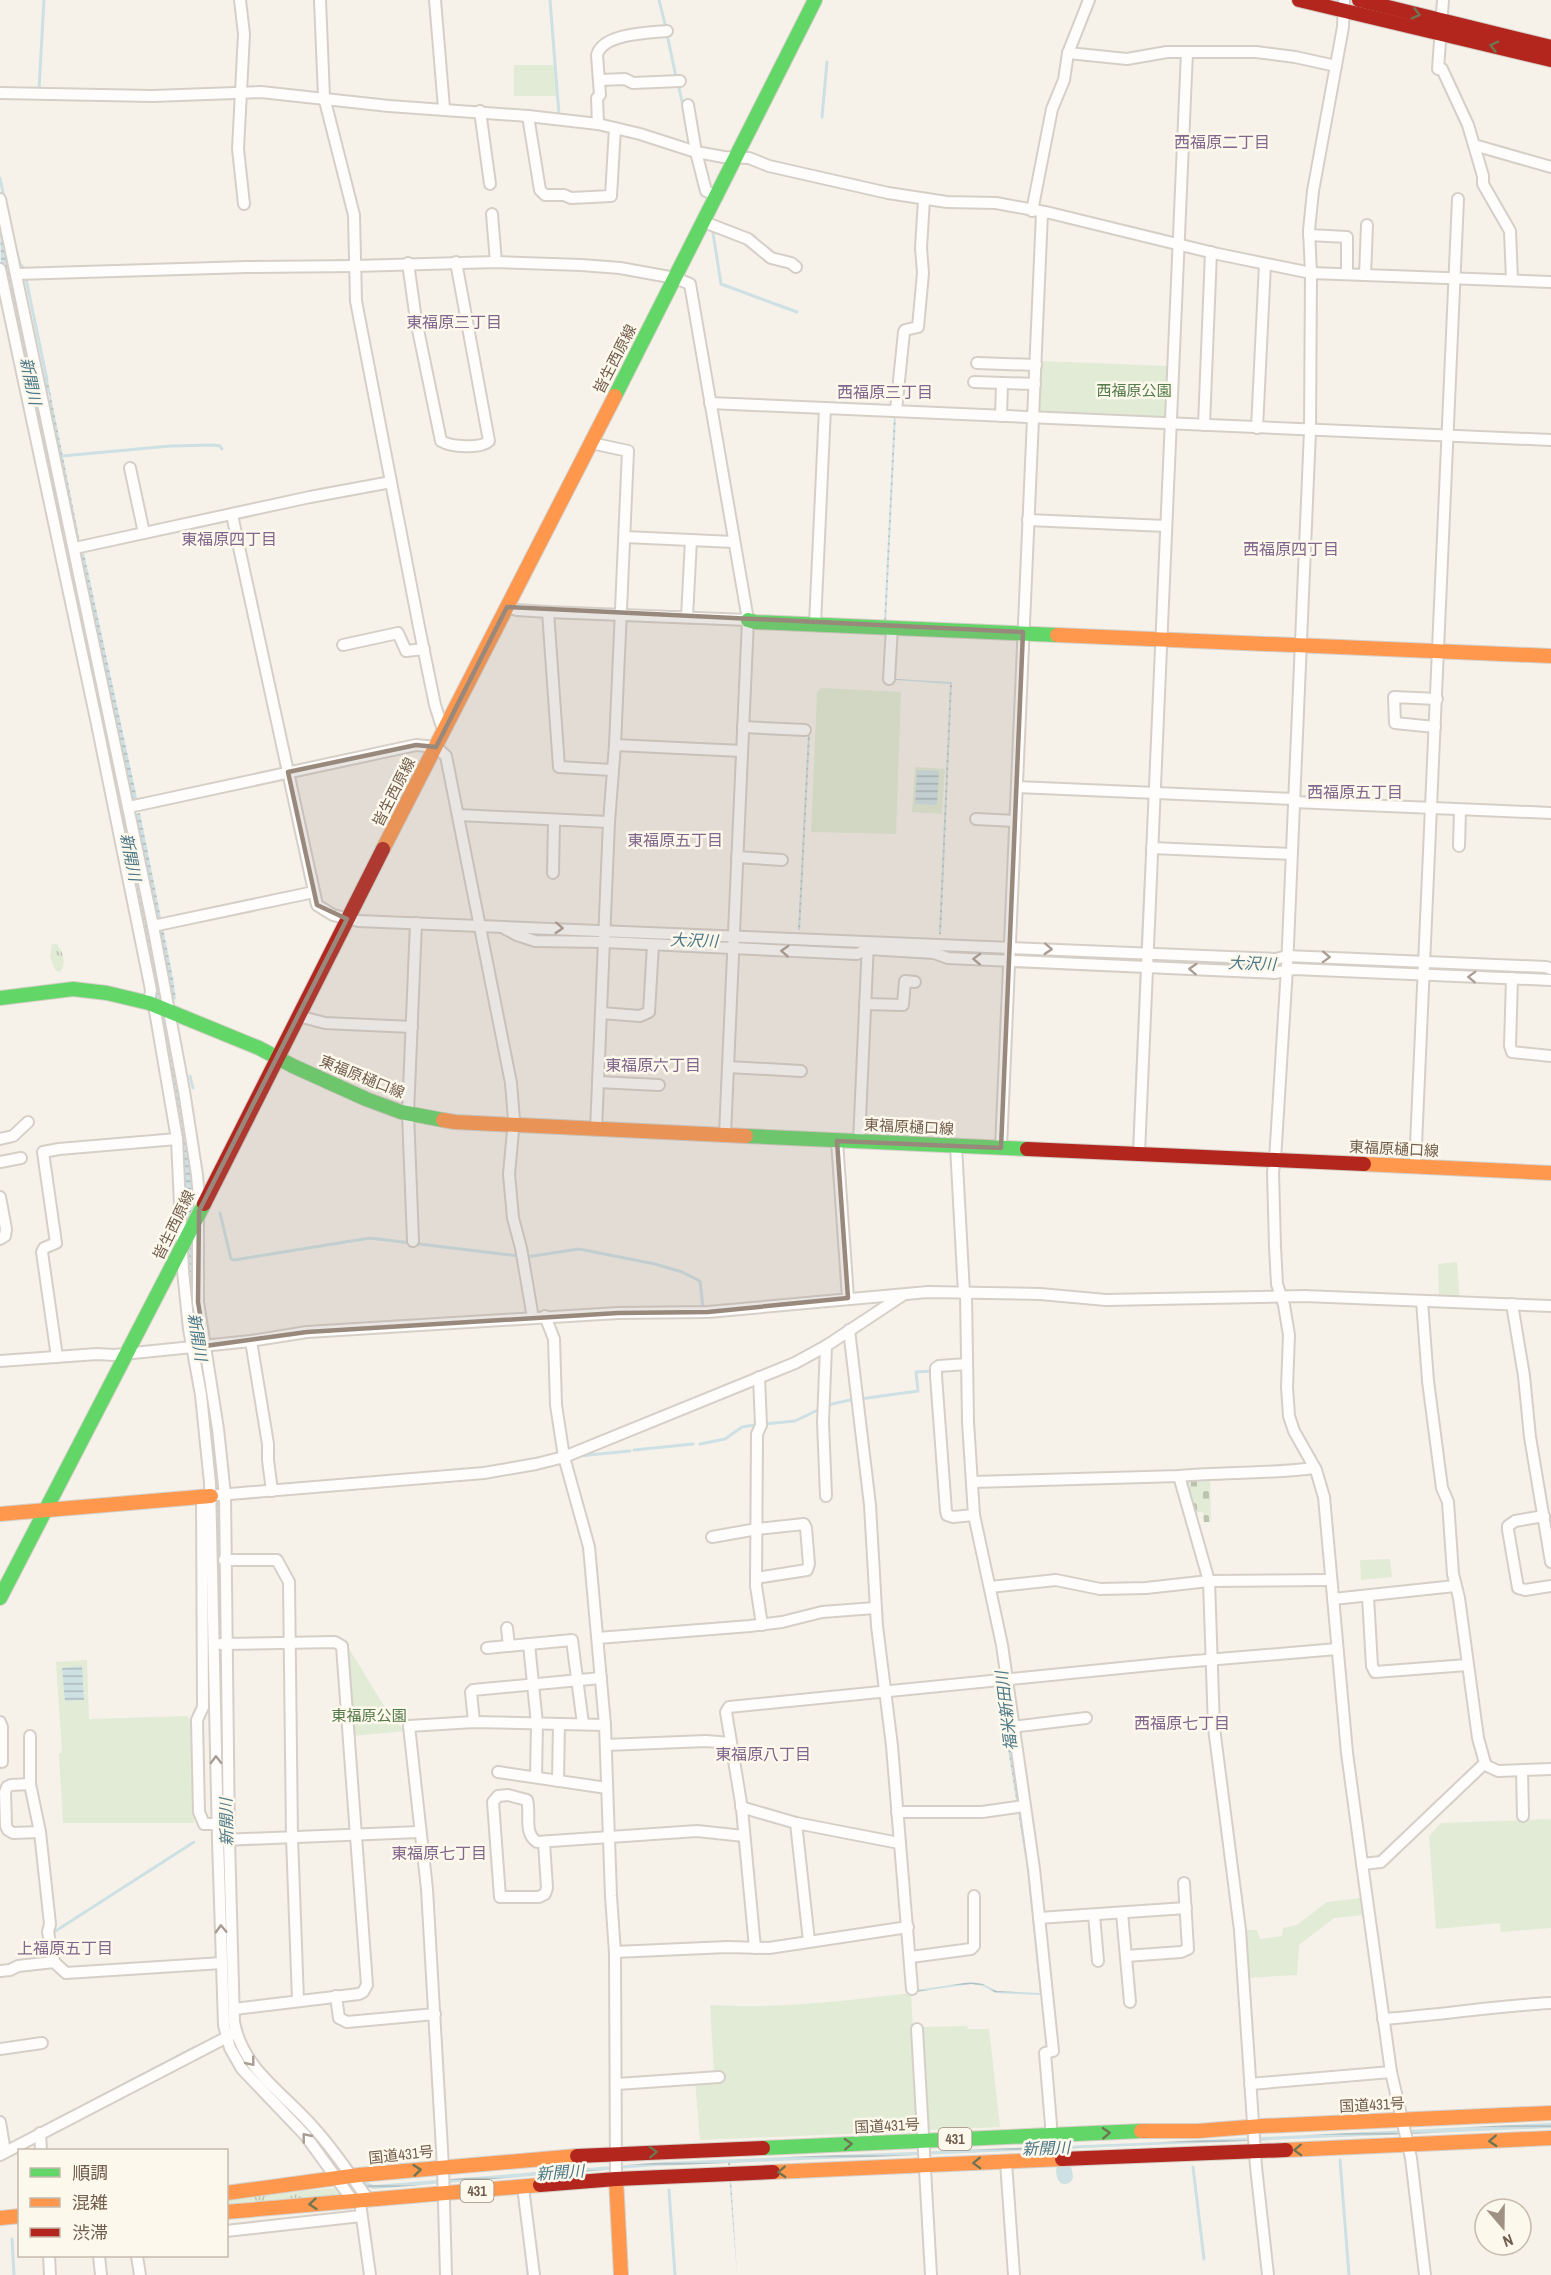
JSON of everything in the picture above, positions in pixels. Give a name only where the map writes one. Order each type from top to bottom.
[{"type":"main road","name":"皆生西原線","points":[[0,1598],[184,1243],[443,730],[474,675],[815,0]]},
{"type":"main road","points":[[1299,0],[1345,5],[1551,49]]},
{"type":"main road","points":[[1359,0],[1440,26]]},
{"type":"main road","points":[[748,620],[1023,632],[1161,641],[1551,656]]},
{"type":"main road","name":"東福原樋口線","points":[[0,998],[73,989],[107,993],[157,1006],[260,1048],[366,1099],[408,1113],[455,1122],[1551,1173]]},
{"type":"main road","points":[[0,1514],[206,1496]]},
{"type":"main road","name":"国道431号","points":[[228,2212],[443,2168],[616,2157],[1051,2138],[1159,2130],[1254,2129],[1551,2113]]},
{"type":"main road","name":"国道431号","points":[[228,2193],[354,2187],[444,2192],[523,2187],[616,2176],[731,2174],[1407,2142],[1551,2138]]},
{"type":"main road","points":[[616,2176],[621,2275]]},
{"type":"main road","points":[[0,2218],[18,2216]]},
{"type":"main road","points":[[0,2231],[18,2229]]},
{"type":"street","points":[[240,0],[244,34],[238,149],[244,204]]},
{"type":"street","points":[[320,0],[324,97],[354,215],[356,301],[435,705],[443,730]]},
{"type":"street","points":[[435,0],[444,108]]},
{"type":"street","points":[[1001,1148],[1036,365],[1037,212],[1052,109],[1064,80],[1068,53],[1089,0]]},
{"type":"street","points":[[1443,0],[1438,69],[1442,69],[1468,125],[1483,176],[1482,184],[1510,231],[1512,280]]},
{"type":"street","points":[[1345,5],[1313,191],[1309,235],[1311,273],[1310,431],[1287,964],[1273,1172],[1275,1247],[1277,1284],[1284,1305],[1289,1335],[1287,1387],[1289,1416],[1294,1431],[1315,1468],[1324,1497],[1347,1753],[1383,2019],[1391,2072],[1411,2158],[1425,2275]]},
{"type":"street","points":[[598,124],[597,55],[600,49],[621,37],[667,32]]},
{"type":"street","points":[[1068,53],[1127,59],[1167,52],[1257,52],[1336,66]]},
{"type":"street","points":[[1139,1153],[1187,52]]},
{"type":"street","points":[[599,80],[625,78],[633,83],[680,81]]},
{"type":"street","points":[[0,93],[152,96],[242,92],[324,97],[389,106],[480,111],[598,124],[696,152],[749,158],[780,168],[888,193],[924,199],[996,203],[1311,273],[1551,282]]},
{"type":"street","points":[[688,105],[706,191],[717,196]]},
{"type":"street","points":[[480,111],[490,184]]},
{"type":"street","points":[[528,116],[540,190],[545,195],[564,195],[571,198],[611,196],[615,128]]},
{"type":"street","points":[[1474,145],[1551,167]]},
{"type":"street","points":[[0,199],[9,276],[100,740],[151,990],[157,1006],[197,1175],[199,1346],[207,1439],[203,1707],[197,1717],[200,1812],[204,1824],[217,1824]]},
{"type":"street","points":[[896,410],[904,332],[918,327],[923,273],[921,248],[924,199]]},
{"type":"street","points":[[1415,1167],[1458,199]]},
{"type":"street","points":[[492,214],[496,262]]},
{"type":"street","points":[[704,222],[748,239],[771,258],[791,263],[796,267]]},
{"type":"street","points":[[1365,275],[1367,225]]},
{"type":"street","points":[[1309,235],[1347,237],[1347,274]]},
{"type":"street","points":[[1204,425],[1211,252]]},
{"type":"street","points":[[408,263],[416,320],[441,441],[462,445],[484,444],[489,441],[456,262]]},
{"type":"street","points":[[9,276],[247,267],[496,262],[620,268],[675,278],[690,284],[748,620],[725,1134]]},
{"type":"street","points":[[1257,428],[1265,264]]},
{"type":"street","points":[[9,276],[75,548],[129,807],[158,925],[157,1006],[180,1159],[183,1271],[199,1346],[225,1495],[217,1824],[223,1840],[234,2009],[231,2035],[236,2059],[243,2069],[315,2129],[340,2160],[354,2187],[370,2275]]},
{"type":"street","points":[[977,363],[1036,365]]},
{"type":"street","points":[[974,382],[1035,384]]},
{"type":"street","points":[[1001,416],[1002,383]]},
{"type":"street","points":[[710,403],[1551,440]]},
{"type":"street","points":[[815,624],[825,408]]},
{"type":"street","points":[[591,443],[628,451],[596,1130]]},
{"type":"street","points":[[130,468],[144,533]]},
{"type":"street","points":[[75,548],[391,482]]},
{"type":"street","points":[[232,514],[317,905],[333,915],[347,919],[501,926],[535,941],[604,936],[733,936],[868,946],[934,953],[948,958],[1009,961],[1276,959],[1287,964],[1551,980]]},
{"type":"street","points":[[1028,520],[1166,526]]},
{"type":"street","points":[[625,537],[734,542]]},
{"type":"street","points":[[687,617],[691,540]]},
{"type":"street","points":[[507,607],[548,612],[748,620]]},
{"type":"street","points":[[548,612],[559,767],[612,770]]},
{"type":"street","points":[[889,679],[892,627]]},
{"type":"street","points":[[342,645],[398,633],[406,651],[424,649]]},
{"type":"street","points":[[1435,727],[1395,723],[1394,697],[1437,699]]},
{"type":"street","points":[[743,727],[805,730]]},
{"type":"street","points":[[129,807],[416,745],[436,747],[446,756],[511,1083],[513,1125],[509,1174],[513,1218],[539,1317],[554,1339],[556,1405],[564,1457],[589,1547],[605,1725],[615,1952],[616,2176]]},
{"type":"street","points":[[615,745],[742,751]]},
{"type":"street","points":[[1017,787],[1431,809],[1551,813]]},
{"type":"street","points":[[1459,846],[1460,810]]},
{"type":"street","points":[[458,815],[609,822]]},
{"type":"street","points":[[976,819],[1015,820]]},
{"type":"street","points":[[553,873],[554,820]]},
{"type":"street","points":[[1152,848],[1292,855]]},
{"type":"street","points":[[737,857],[782,860]]},
{"type":"street","points":[[158,925],[314,892]]},
{"type":"street","points":[[413,1241],[408,1113],[416,923]]},
{"type":"street","points":[[604,936],[653,945],[857,954],[868,946],[1010,948],[1147,960]]},
{"type":"street","points":[[601,1013],[640,1016],[649,1012],[653,945]]},
{"type":"street","points":[[859,1141],[868,946]]},
{"type":"street","points":[[1287,964],[1424,961],[1551,969]]},
{"type":"street","points":[[1512,978],[1510,1046],[1512,1052],[1551,1056]]},
{"type":"street","points":[[865,1004],[903,1005],[904,981],[915,982]]},
{"type":"street","points":[[298,1016],[325,1023],[412,1027]]},
{"type":"street","points":[[728,1067],[801,1071]]},
{"type":"street","points":[[598,1082],[659,1085]]},
{"type":"street","points":[[0,1139],[13,1136],[28,1122]]},
{"type":"street","points":[[57,1357],[42,1252],[44,1248],[56,1243],[43,1152],[177,1138]]},
{"type":"street","points":[[837,1141],[848,1298]]},
{"type":"street","points":[[956,1146],[965,1293],[972,1482],[971,1515],[990,1587],[1039,1918],[1053,2051],[1045,2053],[1051,2158]]},
{"type":"street","points":[[0,1162],[21,1158]]},
{"type":"street","points":[[0,1197],[6,1229],[5,1236],[0,1239]]},
{"type":"street","points":[[0,1361],[126,1353],[250,1341],[307,1332],[618,1313],[708,1312],[928,1292],[1040,1294],[1106,1300],[1326,1296],[1551,1306]]},
{"type":"street","points":[[206,1496],[484,1473],[564,1457],[795,1363],[826,1346],[906,1294]]},
{"type":"street","points":[[1422,1301],[1428,1381],[1442,1488],[1448,1502],[1455,1586],[1459,1598],[1478,1738],[1485,1765]]},
{"type":"street","points":[[1512,1304],[1524,1376],[1530,1437],[1551,1562]]},
{"type":"street","points":[[849,1330],[870,1505],[875,1608],[886,1691],[912,1989]]},
{"type":"street","points":[[250,1341],[268,1444],[272,1491]]},
{"type":"street","points":[[826,1346],[823,1422],[826,1496]]},
{"type":"street","points":[[967,1364],[939,1366],[936,1376],[946,1511],[949,1516],[971,1515]]},
{"type":"street","points":[[759,1377],[761,1425],[757,1434],[756,1578],[762,1625]]},
{"type":"street","points":[[972,1482],[1211,1473],[1275,1473],[1315,1468]]},
{"type":"street","points":[[1179,1476],[1209,1581],[1214,1728],[1240,1930],[1255,2149],[1269,2275]]},
{"type":"street","points":[[206,1496],[220,1644],[222,1963],[224,2025],[231,2035]]},
{"type":"street","points":[[1544,1516],[1515,1521],[1508,1526],[1508,1530],[1518,1588],[1525,1590],[1551,1586]]},
{"type":"street","points":[[712,1538],[757,1529],[804,1524],[809,1564],[807,1570],[756,1578]]},
{"type":"street","points":[[224,1560],[272,1559],[280,1563],[289,1582],[292,1838],[298,2000]]},
{"type":"street","points":[[990,1587],[1056,1580],[1100,1589],[1209,1581],[1331,1580]]},
{"type":"street","points":[[1333,1599],[1455,1586]]},
{"type":"street","points":[[1368,1597],[1372,1666],[1375,1671],[1467,1665]]},
{"type":"street","points":[[598,1638],[762,1625],[822,1612],[875,1608]]},
{"type":"street","points":[[507,1628],[509,1646]]},
{"type":"street","points":[[487,1648],[572,1640],[583,1724]]},
{"type":"street","points":[[220,1644],[338,1642],[344,1650],[367,1985],[363,1992],[358,1994],[234,2009]]},
{"type":"street","points":[[529,1644],[537,1724],[536,1777]]},
{"type":"street","points":[[755,1948],[741,1807],[726,1712],[729,1707],[1212,1659],[1337,1649]]},
{"type":"street","points":[[474,1722],[471,1695],[473,1690],[601,1678]]},
{"type":"street","points":[[1012,1727],[1086,1718]]},
{"type":"street","points":[[0,1722],[2,1762]]},
{"type":"street","points":[[446,2275],[443,2168],[427,1889],[419,1833],[409,1726],[474,1722],[605,1725]]},
{"type":"street","points":[[558,1780],[559,1724]]},
{"type":"street","points":[[30,1736],[30,1784],[40,1832],[50,1924],[48,1932],[54,1962],[66,1973],[222,1963]]},
{"type":"street","points":[[606,1745],[731,1743]]},
{"type":"street","points":[[1362,1864],[1381,1862],[1485,1765]]},
{"type":"street","points":[[1485,1765],[1498,1771],[1551,1769]]},
{"type":"street","points":[[1522,1770],[1523,1816]]},
{"type":"street","points":[[498,1772],[607,1788]]},
{"type":"street","points":[[30,1784],[7,1787],[5,1792],[6,1826],[13,1833],[40,1832]]},
{"type":"street","points":[[544,1842],[547,1888],[545,1894],[539,1897],[500,1897],[493,1802],[496,1797],[508,1795],[527,1800],[531,1837],[537,1842],[697,1832],[744,1836]]},
{"type":"street","points":[[741,1807],[796,1823],[899,1843]]},
{"type":"street","points":[[897,1812],[971,1813],[1021,1807]]},
{"type":"street","points":[[796,1823],[809,1941]]},
{"type":"street","points":[[223,1840],[419,1833]]},
{"type":"street","points":[[1126,1956],[1186,1951],[1189,1944],[1184,1883]]},
{"type":"street","points":[[911,1957],[971,1949],[974,1946],[974,1896]]},
{"type":"street","points":[[1039,1918],[1186,1908]]},
{"type":"street","points":[[1122,1913],[1130,2002]]},
{"type":"street","points":[[1094,1914],[1098,1961]]},
{"type":"street","points":[[615,1952],[755,1948],[908,1927]]},
{"type":"street","points":[[0,1971],[18,1966],[54,1962]]},
{"type":"street","points":[[336,1996],[339,2018],[347,2022],[435,2014]]},
{"type":"street","points":[[1383,2019],[1551,2003]]},
{"type":"street","points":[[917,2029],[931,2275]]},
{"type":"street","points":[[0,2122],[2,2154],[231,2035]]},
{"type":"street","points":[[0,2049],[42,2043]]},
{"type":"street","points":[[1250,2084],[1391,2072]]},
{"type":"street","points":[[617,2084],[719,2077]]},
{"type":"street","points":[[285,2105],[305,2135],[354,2187]]},
{"type":"street","points":[[40,2133],[41,2149]]},
{"type":"street","points":[[1006,2162],[1014,2275]]},
{"type":"street","points":[[523,2187],[534,2275]]},
{"type":"street","points":[[228,2231],[361,2216]]},
{"type":"street","points":[[49,2257],[50,2275]]},
{"type":"street","points":[[99,2257],[101,2275]]},
{"type":"street","points":[[137,2257],[140,2275]]},
{"type":"highlighted area","points":[[507,607],[1023,632],[1001,1148],[837,1141],[848,1298],[708,1312],[618,1313],[307,1332],[205,1346],[198,1302],[199,1211],[347,919],[317,905],[288,772],[416,745],[436,747]]},
{"type":"green space","points":[[514,65],[555,65],[557,96],[514,96]]},
{"type":"green space","name":"西福原公園","points":[[1040,361],[1168,366],[1168,419],[1039,413],[1037,411]]},
{"type":"green space","points":[[821,688],[901,692],[896,834],[811,832],[817,692]]},
{"type":"green space","points":[[915,767],[945,769],[942,814],[912,812]]},
{"type":"green space","points":[[52,944],[57,944],[62,954],[64,962],[60,972],[55,970],[50,957]]},
{"type":"green space","points":[[1457,1262],[1460,1301],[1439,1300],[1438,1264]]},
{"type":"green space","points":[[1210,1475],[1211,1522],[1204,1522],[1203,1512],[1191,1513],[1181,1477]]},
{"type":"green space","points":[[1390,1559],[1392,1577],[1361,1580],[1360,1560]]},
{"type":"green space","name":"東福原公園","points":[[348,1647],[392,1719],[406,1731],[353,1736]]},
{"type":"green space","points":[[87,1660],[89,1719],[187,1716],[192,1722],[194,1823],[63,1823],[59,1754],[62,1752],[56,1662]]},
{"type":"green space","points":[[1551,1819],[1551,1928],[1501,1932],[1500,1923],[1436,1929],[1429,1836],[1441,1823]]},
{"type":"green space","points":[[1361,1898],[1363,1915],[1334,1918],[1299,1945],[1297,1975],[1246,1978],[1242,1930],[1257,1930],[1260,1939],[1282,1936],[1283,1928],[1297,1925],[1327,1902]]},
{"type":"green space","points":[[911,1993],[918,2118],[913,2118],[913,2131],[700,2140],[695,2081],[714,2072],[710,2005],[785,2005]]},
{"type":"green space","points":[[967,2026],[968,2029],[989,2029],[1000,2127],[927,2130],[922,2027]]},
{"type":"green space","points":[[338,2188],[342,2194],[228,2207],[228,2198]]},
{"type":"water","name":"新開川","points":[[0,222],[172,1046],[194,1187],[195,1235],[221,1490],[235,2041],[363,2181],[374,2185],[664,2162],[1162,2142],[1549,2123],[1551,2123],[1551,2128],[730,2163],[737,2275],[728,2163],[656,2166],[373,2189],[360,2185],[333,2165],[249,2073],[235,2053],[227,2025],[218,1695],[197,1357],[189,1290],[183,1151],[156,997],[1,265]]},
{"type":"water","points":[[45,376],[47,376],[80,542],[78,542],[54,421],[48,402],[49,393],[46,393]]},
{"type":"water","points":[[894,414],[896,414],[886,623],[884,623]]},
{"type":"water","points":[[84,553],[137,798],[133,799],[80,554]]},
{"type":"water","points":[[895,679],[952,682],[941,934],[939,934],[950,684]]},
{"type":"water","points":[[808,734],[810,734],[800,930],[798,930]]},
{"type":"water","points":[[917,770],[939,771],[937,805],[915,804]]},
{"type":"water","points":[[140,813],[173,978],[176,999],[173,1000],[136,814]]},
{"type":"water","name":"大沢川","points":[[527,929],[857,944],[858,950],[534,937],[527,935]]},
{"type":"water","name":"大沢川","points":[[953,948],[1551,971],[1551,977],[952,956]]},
{"type":"water","points":[[968,1442],[1024,1820],[1050,2044],[1046,2046],[1041,1995],[996,1993],[983,1986],[971,1984],[916,1992],[916,1990],[971,1982],[983,1984],[997,1991],[1040,1993],[1027,1869],[1005,1730],[997,1643]]},
{"type":"water","points":[[82,1666],[84,1700],[65,1701],[62,1668]]},
{"type":"waterway","points":[[37,89],[39,89],[44,0]]},
{"type":"waterway","points":[[550,0],[559,114]]},
{"type":"waterway","points":[[659,0],[666,28]]},
{"type":"waterway","points":[[667,34],[676,77]]},
{"type":"waterway","points":[[822,117],[827,62]]},
{"type":"waterway","points":[[678,84],[684,110]]},
{"type":"waterway","points":[[0,178],[4,197]]},
{"type":"waterway","points":[[713,233],[721,284],[797,312]]},
{"type":"waterway","points":[[16,250],[20,264],[26,270]]},
{"type":"waterway","name":"新開川","points":[[26,279],[47,380]]},
{"type":"waterway","points":[[62,456],[170,446],[213,445],[220,446],[222,449]]},
{"type":"waterway","points":[[1142,947],[1147,851]]},
{"type":"waterway","points":[[1134,1143],[1141,975]]},
{"type":"waterway","points":[[190,1076],[193,1088]]},
{"type":"waterway","points":[[220,1213],[231,1259],[234,1260],[370,1238],[519,1256]]},
{"type":"waterway","points":[[526,1257],[579,1249],[655,1264],[682,1272],[700,1281],[703,1308]]},
{"type":"waterway","points":[[860,1399],[918,1391],[916,1372],[932,1371]]},
{"type":"waterway","points":[[828,1405],[854,1399]]},
{"type":"waterway","points":[[764,1424],[795,1421],[822,1408]]},
{"type":"waterway","points":[[700,1444],[725,1439],[742,1427],[755,1425]]},
{"type":"waterway","points":[[634,1450],[693,1444]]},
{"type":"waterway","points":[[578,1456],[630,1451]]},
{"type":"waterway","points":[[54,1932],[194,1842]]},
{"type":"waterway","points":[[14,2142],[195,2047]]},
{"type":"waterway","points":[[1340,2160],[1349,2275]]},
{"type":"waterway","points":[[1193,2167],[1204,2259]]},
{"type":"waterway","name":"福米新田川","points":[[1064,2171],[1065,2176]]},
{"type":"waterway","points":[[669,2190],[675,2275]]},
{"type":"waterway","points":[[12,2239],[14,2275]]},
{"type":"waterway","points":[[526,2253],[528,2275]]},
{"type":"traffic: fast","points":[[615,396],[815,0]]},
{"type":"traffic: fast","points":[[748,620],[1057,635]]},
{"type":"traffic: fast","points":[[0,998],[73,989],[107,993],[149,1003],[259,1048],[366,1099],[401,1112],[443,1120]]},
{"type":"traffic: fast","points":[[746,1136],[1027,1149]]},
{"type":"traffic: fast","points":[[0,1598],[204,1204]]},
{"type":"traffic: fast","points":[[763,2148],[1141,2131]]},
{"type":"traffic: slow","points":[[383,849],[615,396]]},
{"type":"traffic: slow","points":[[1057,635],[1551,656]]},
{"type":"traffic: slow","points":[[443,1120],[746,1136]]},
{"type":"traffic: slow","points":[[1364,1164],[1551,1173]]},
{"type":"traffic: slow","points":[[0,1514],[211,1496]]},
{"type":"traffic: slow","points":[[1141,2131],[1198,2131],[1551,2113]]},
{"type":"traffic: slow","points":[[1286,2150],[1551,2138]]},
{"type":"traffic: slow","points":[[228,2193],[359,2175],[577,2156]]},
{"type":"traffic: slow","points":[[773,2172],[1062,2159]]},
{"type":"traffic: slow","points":[[616,2179],[621,2275]]},
{"type":"traffic: slow","points":[[228,2212],[540,2185]]},
{"type":"traffic: slow","points":[[0,2218],[18,2216]]},
{"type":"traffic: jam","points":[[1299,0],[1551,60]]},
{"type":"traffic: jam","points":[[1359,0],[1551,47]]},
{"type":"traffic: jam","points":[[204,1204],[383,849]]},
{"type":"traffic: jam","points":[[1027,1149],[1364,1164]]},
{"type":"traffic: jam","points":[[577,2156],[763,2148]]},
{"type":"traffic: jam","points":[[1062,2159],[1286,2150]]},
{"type":"traffic: jam","points":[[540,2185],[773,2172]]},
{"type":"district","name":"西福原二丁目","points":[[1222,142]]},
{"type":"district","name":"東福原三丁目","points":[[454,322]]},
{"type":"district","name":"西福原三丁目","points":[[885,392]]},
{"type":"district","name":"東福原四丁目","points":[[229,539]]},
{"type":"district","name":"西福原四丁目","points":[[1291,549]]},
{"type":"district","name":"西福原五丁目","points":[[1355,792]]},
{"type":"district","name":"東福原五丁目","points":[[675,840]]},
{"type":"district","name":"東福原六丁目","points":[[653,1065]]},
{"type":"district","name":"西福原七丁目","points":[[1182,1723]]},
{"type":"district","name":"東福原八丁目","points":[[763,1754]]},
{"type":"district","name":"東福原七丁目","points":[[439,1853]]},
{"type":"district","name":"上福原五丁目","points":[[65,1948]]}]
